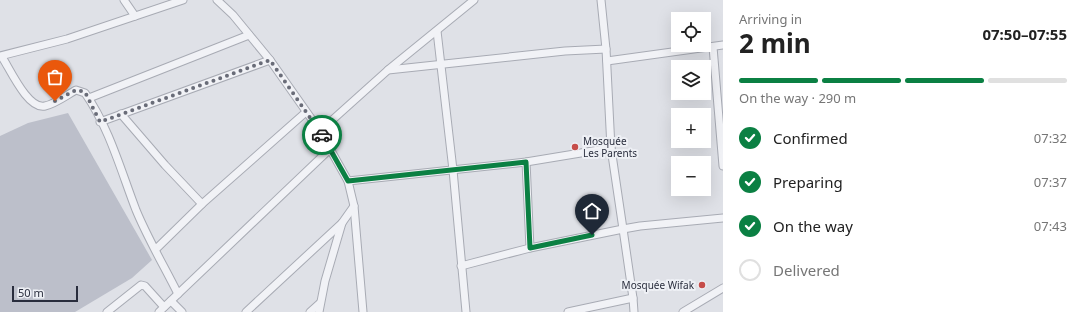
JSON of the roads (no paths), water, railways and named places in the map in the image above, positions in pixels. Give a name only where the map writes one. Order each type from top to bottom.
[{"type":"street","points":[[124,0],[135,16]]},
{"type":"street","points":[[178,294],[136,210],[126,182],[100,122],[85,92],[76,90],[44,107],[34,105],[27,98],[1,56],[67,40],[183,0]]},
{"type":"street","points":[[217,0],[270,60],[320,131],[348,181],[354,206],[357,256],[363,312]]},
{"type":"street","points":[[601,0],[607,61],[611,148],[634,312]]},
{"type":"street","points":[[320,131],[388,70],[437,31],[471,1]]},
{"type":"street","points":[[437,31],[453,170],[466,312]]},
{"type":"street","points":[[89,98],[249,35]]},
{"type":"street","points":[[607,61],[723,45]]},
{"type":"street","points":[[713,47],[723,166]]},
{"type":"street","points":[[388,70],[440,66],[565,51],[606,49]]},
{"type":"street","points":[[100,122],[270,60]]},
{"type":"street","points":[[156,249],[202,204],[306,112]]},
{"type":"street","points":[[121,114],[165,165],[202,204]]},
{"type":"street","points":[[348,181],[526,162],[611,148]]},
{"type":"street","points":[[108,312],[142,286],[145,286],[162,310],[330,149]]},
{"type":"street","points":[[526,162],[530,248]]},
{"type":"street","points":[[246,312],[342,223],[354,206]]},
{"type":"street","points":[[461,266],[530,248],[623,229],[723,218]]},
{"type":"street","points":[[319,312],[320,303],[342,223]]},
{"type":"street","points":[[683,312],[723,288]]},
{"type":"street","points":[[568,312],[633,298]]},
{"type":"street","points":[[171,301],[182,312]]},
{"type":"street","points":[[310,312],[320,303]]},
{"type":"place","name":"Mosquée Les Parents","points":[[575,147]]},
{"type":"place","name":"Mosquée Wifak","points":[[702,285]]}]
